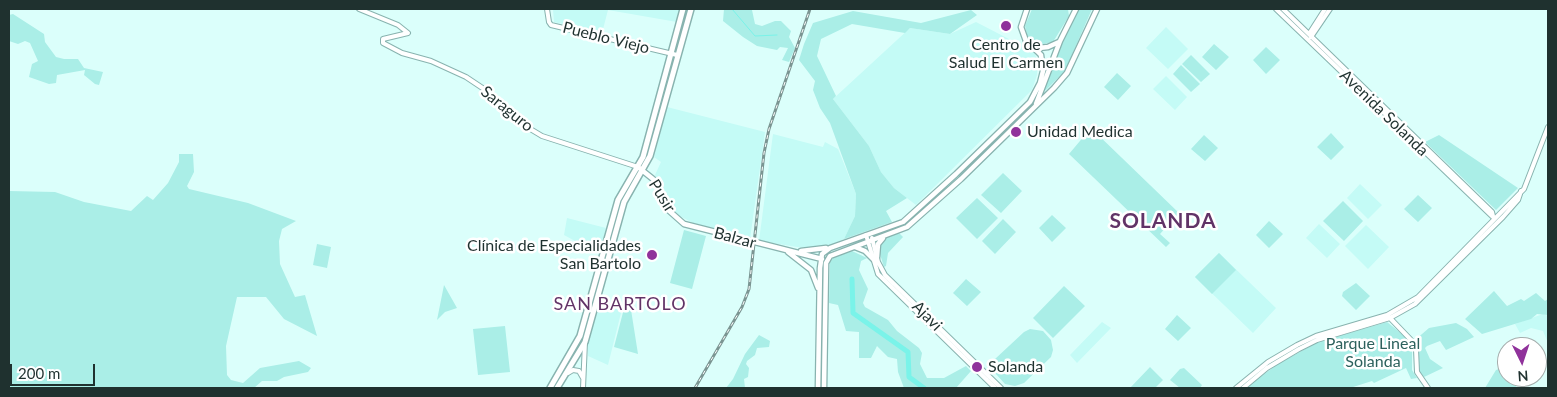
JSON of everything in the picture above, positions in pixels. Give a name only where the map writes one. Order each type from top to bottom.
[{"type":"main road","points":[[550,388],[578,341],[618,200],[638,167],[648,139],[683,9]]},
{"type":"main road","points":[[558,388],[585,342],[624,202],[644,171],[650,156],[690,9]]},
{"type":"main road","points":[[818,388],[820,260],[824,252],[830,248],[903,222],[915,213],[1030,102],[1038,88],[1043,71],[1041,54],[1026,41],[1021,31],[1027,9]]},
{"type":"main road","points":[[1070,9],[1071,16]]},
{"type":"main road","points":[[1034,107],[1060,41],[1076,9]]},
{"type":"main road","points":[[824,388],[827,262],[833,254],[886,236],[907,227],[918,218],[1034,107],[1067,72],[1096,9]]},
{"type":"main road","points":[[1032,46],[1048,47],[1060,41]]},
{"type":"main road","name":"Pusir","points":[[638,167],[659,187],[666,208],[686,225]]},
{"type":"main road","name":"Balzar","points":[[686,225],[827,262]]},
{"type":"main road","points":[[853,247],[865,251],[875,258],[878,244],[886,236]]},
{"type":"main road","points":[[795,251],[830,248]]},
{"type":"main road","points":[[786,251],[811,270],[819,290]]},
{"type":"main road","name":"Balzar","points":[[786,251],[795,251],[820,260]]},
{"type":"street","name":"Saraguro","points":[[360,9],[398,24],[408,33],[382,40],[402,53],[431,61],[466,77],[484,89],[527,128],[542,136],[638,167]]},
{"type":"street","name":"Pueblo Viejo","points":[[547,9],[549,22],[552,25],[678,55]]},
{"type":"street","name":"Avenida Solanda","points":[[1276,9],[1308,37],[1492,212],[1498,222]]},
{"type":"street","name":"Avenida Solanda","points":[[1283,9],[1308,37]]},
{"type":"street","points":[[1308,37],[1325,9]]},
{"type":"street","points":[[1308,37],[1330,9]]},
{"type":"street","points":[[1243,388],[1270,365],[1305,346],[1389,316],[1421,300],[1518,200],[1548,127]]},
{"type":"street","points":[[1236,388],[1268,362],[1297,345],[1316,336],[1389,316],[1418,297],[1494,217],[1523,190]]},
{"type":"street","name":"Ajavi","points":[[868,234],[878,274],[995,388]]},
{"type":"street","name":"Ajavi","points":[[875,258],[885,276],[1001,388]]},
{"type":"street","points":[[1389,316],[1413,342],[1416,349],[1416,372],[1428,388]]},
{"type":"street","points":[[583,388],[585,342]]},
{"type":"street","points":[[568,373],[573,370],[579,371],[584,382]]},
{"type":"shaded area","points":[[553,9],[681,9],[677,22],[608,10],[602,33],[554,22]]},
{"type":"shaded area","points":[[976,22],[1034,52],[1038,61],[1037,75],[1032,90],[916,205],[894,188],[881,172],[869,146],[833,99],[910,28],[950,34]]},
{"type":"shaded area","points":[[1166,27],[1188,49],[1168,69],[1146,48]]},
{"type":"shaded area","points":[[1166,76],[1187,97],[1175,110],[1153,89]]},
{"type":"shaded area","points":[[667,107],[765,132],[750,239],[693,223],[676,214],[655,175],[661,162],[654,157]]},
{"type":"shaded area","points":[[773,134],[823,147],[825,142],[838,149],[856,194],[855,216],[844,239],[830,246],[810,249],[759,241]]},
{"type":"shaded area","points":[[1360,184],[1382,205],[1368,219],[1347,198]]},
{"type":"shaded area","points":[[567,218],[606,228],[599,254],[564,235]]},
{"type":"shaded area","points":[[1319,224],[1340,244],[1327,258],[1306,238]]},
{"type":"shaded area","points":[[1366,225],[1389,247],[1368,269],[1345,246]]},
{"type":"shaded area","points":[[1219,253],[1276,308],[1253,333],[1195,277]]},
{"type":"shaded area","points":[[598,300],[623,305],[608,365],[588,356],[588,341]]},
{"type":"shaded area","points":[[1543,314],[1548,316],[1548,343],[1543,331],[1531,328],[1520,333],[1515,324]]},
{"type":"shaded area","points":[[1102,322],[1111,328],[1077,363],[1070,355]]},
{"type":"green space","points":[[724,9],[752,10],[755,24],[762,26],[775,21],[781,21],[791,31],[789,37],[795,48],[789,62],[782,60],[788,48],[780,47],[777,50],[757,46],[723,21]]},
{"type":"green space","points":[[1032,9],[1068,9],[1069,16],[1053,42],[1034,43],[1027,35],[1025,26]]},
{"type":"green space","points":[[1076,9],[1092,9],[1065,71],[1039,97]]},
{"type":"green space","points":[[971,10],[977,15],[950,34],[910,28],[905,33],[852,24],[821,39],[817,56],[836,96],[833,99],[869,146],[881,172],[894,188],[907,198],[886,211],[892,222],[844,239],[855,216],[856,194],[830,123],[820,108],[813,90],[815,81],[799,60],[813,23],[853,11],[921,23]]},
{"type":"green space","points":[[13,14],[44,34],[45,42],[56,57],[78,59],[84,68],[103,72],[99,85],[84,75],[85,70],[57,75],[56,83],[49,84],[29,77],[32,64],[38,61],[30,43],[25,41],[18,44],[9,41],[9,15]]},
{"type":"green space","points":[[1214,44],[1229,57],[1216,70],[1202,57]]},
{"type":"green space","points":[[1266,47],[1280,60],[1266,74],[1253,60]]},
{"type":"green space","points":[[1191,55],[1210,74],[1201,82],[1182,64]]},
{"type":"green space","points":[[1181,65],[1200,84],[1191,92],[1173,74]]},
{"type":"green space","points":[[1117,73],[1131,86],[1118,100],[1104,87]]},
{"type":"green space","points":[[1090,129],[1179,213],[1160,234],[1170,243],[1166,247],[1069,154]]},
{"type":"green space","points":[[1331,133],[1344,147],[1331,160],[1317,147]]},
{"type":"green space","points":[[1204,135],[1218,148],[1205,161],[1191,149]]},
{"type":"green space","points":[[1439,135],[1518,188],[1496,210],[1425,142]]},
{"type":"green space","points":[[179,154],[193,154],[194,172],[187,186],[189,189],[248,203],[296,221],[282,229],[279,241],[280,264],[295,297],[305,295],[317,336],[284,319],[266,297],[237,297],[226,346],[227,375],[231,380],[243,383],[260,368],[299,361],[311,368],[308,372],[284,377],[277,381],[262,381],[254,388],[9,388],[9,191],[55,192],[84,202],[131,211],[147,196],[153,200],[168,183],[179,162]]},
{"type":"green space","points":[[1003,173],[1022,191],[1001,213],[981,195]]},
{"type":"green space","points":[[1418,195],[1432,208],[1418,222],[1404,209]]},
{"type":"green space","points":[[977,198],[998,218],[977,239],[956,218]]},
{"type":"green space","points":[[1343,201],[1363,221],[1344,241],[1323,221]]},
{"type":"green space","points":[[1052,215],[1066,228],[1052,242],[1039,228]]},
{"type":"green space","points":[[1003,219],[1016,232],[995,254],[982,241]]},
{"type":"green space","points":[[1269,221],[1283,234],[1269,248],[1256,235]]},
{"type":"green space","points":[[684,230],[706,236],[692,289],[670,283]]},
{"type":"green space","points":[[899,233],[903,237],[888,253],[886,266],[884,267],[879,251],[880,244],[883,239]]},
{"type":"green space","points":[[317,244],[331,247],[327,268],[313,265]]},
{"type":"green space","points":[[852,251],[867,258],[861,261],[859,270],[868,289],[863,303],[865,307],[888,320],[897,331],[919,348],[922,353],[920,364],[927,378],[944,378],[966,366],[971,371],[956,388],[904,388],[898,372],[897,359],[888,357],[877,346],[871,358],[859,358],[859,332],[846,331],[838,305],[829,303],[830,262],[834,257]]},
{"type":"green space","points":[[1219,253],[1236,270],[1212,294],[1195,277]]},
{"type":"green space","points":[[966,279],[981,292],[967,306],[953,293]]},
{"type":"green space","points":[[1356,283],[1370,296],[1356,310],[1342,296],[1343,292]]},
{"type":"green space","points":[[444,285],[457,308],[445,312],[437,320]]},
{"type":"green space","points":[[1064,286],[1085,306],[1053,338],[1033,318]]},
{"type":"green space","points":[[1494,291],[1507,306],[1521,299],[1524,301],[1536,293],[1545,301],[1548,299],[1548,315],[1537,314],[1531,319],[1482,334],[1465,319]]},
{"type":"green space","points":[[627,297],[629,297],[638,354],[614,347]]},
{"type":"green space","points":[[1177,315],[1191,328],[1178,341],[1165,329]]},
{"type":"green space","name":"Parque Lineal Solanda","points":[[1387,322],[1407,338],[1412,348],[1412,370],[1417,378],[1411,379],[1406,368],[1374,383],[1372,381],[1350,388],[1245,388],[1278,364],[1318,342]]},
{"type":"green space","points":[[1456,323],[1467,329],[1474,337],[1446,350],[1440,341],[1427,346],[1425,348],[1430,359],[1443,368],[1424,377],[1419,371],[1419,351],[1415,340],[1429,328]]},
{"type":"green space","points":[[505,326],[510,372],[478,375],[473,329]]},
{"type":"green space","points":[[1030,329],[1043,331],[1051,340],[1053,350],[1051,357],[1024,383],[1015,386],[1005,384],[995,373],[995,359],[1024,332]]},
{"type":"green space","points":[[759,335],[770,341],[769,347],[757,348],[755,355],[747,361],[746,364],[749,368],[748,377],[744,379],[745,388],[726,388],[733,379],[745,354]]},
{"type":"green space","points":[[1150,367],[1163,380],[1155,388],[1130,388]]},
{"type":"green space","points":[[1184,368],[1202,385],[1200,388],[1180,388],[1170,380],[1180,369]]},
{"type":"green space","points":[[1496,370],[1497,387],[1515,388],[1485,388]]},
{"type":"waterway","points":[[732,9],[755,36],[777,35]]},
{"type":"waterway","points":[[852,279],[853,313],[908,352],[909,377],[924,388]]},
{"type":"railway","points":[[695,388],[742,307],[749,289],[764,153],[769,129],[810,9]]},
{"type":"place","name":"Centro de Salud El Carmen","points":[[1006,26]]},
{"type":"place","name":"Unidad Medica","points":[[1016,132]]},
{"type":"place","name":"Clínica de Especialidades San Bartolo","points":[[652,255]]},
{"type":"place","name":"Solanda","points":[[977,367]]},
{"type":"district","name":"SOLANDA","points":[[1163,221]]},
{"type":"district","name":"SAN BARTOLO","points":[[620,304]]}]
